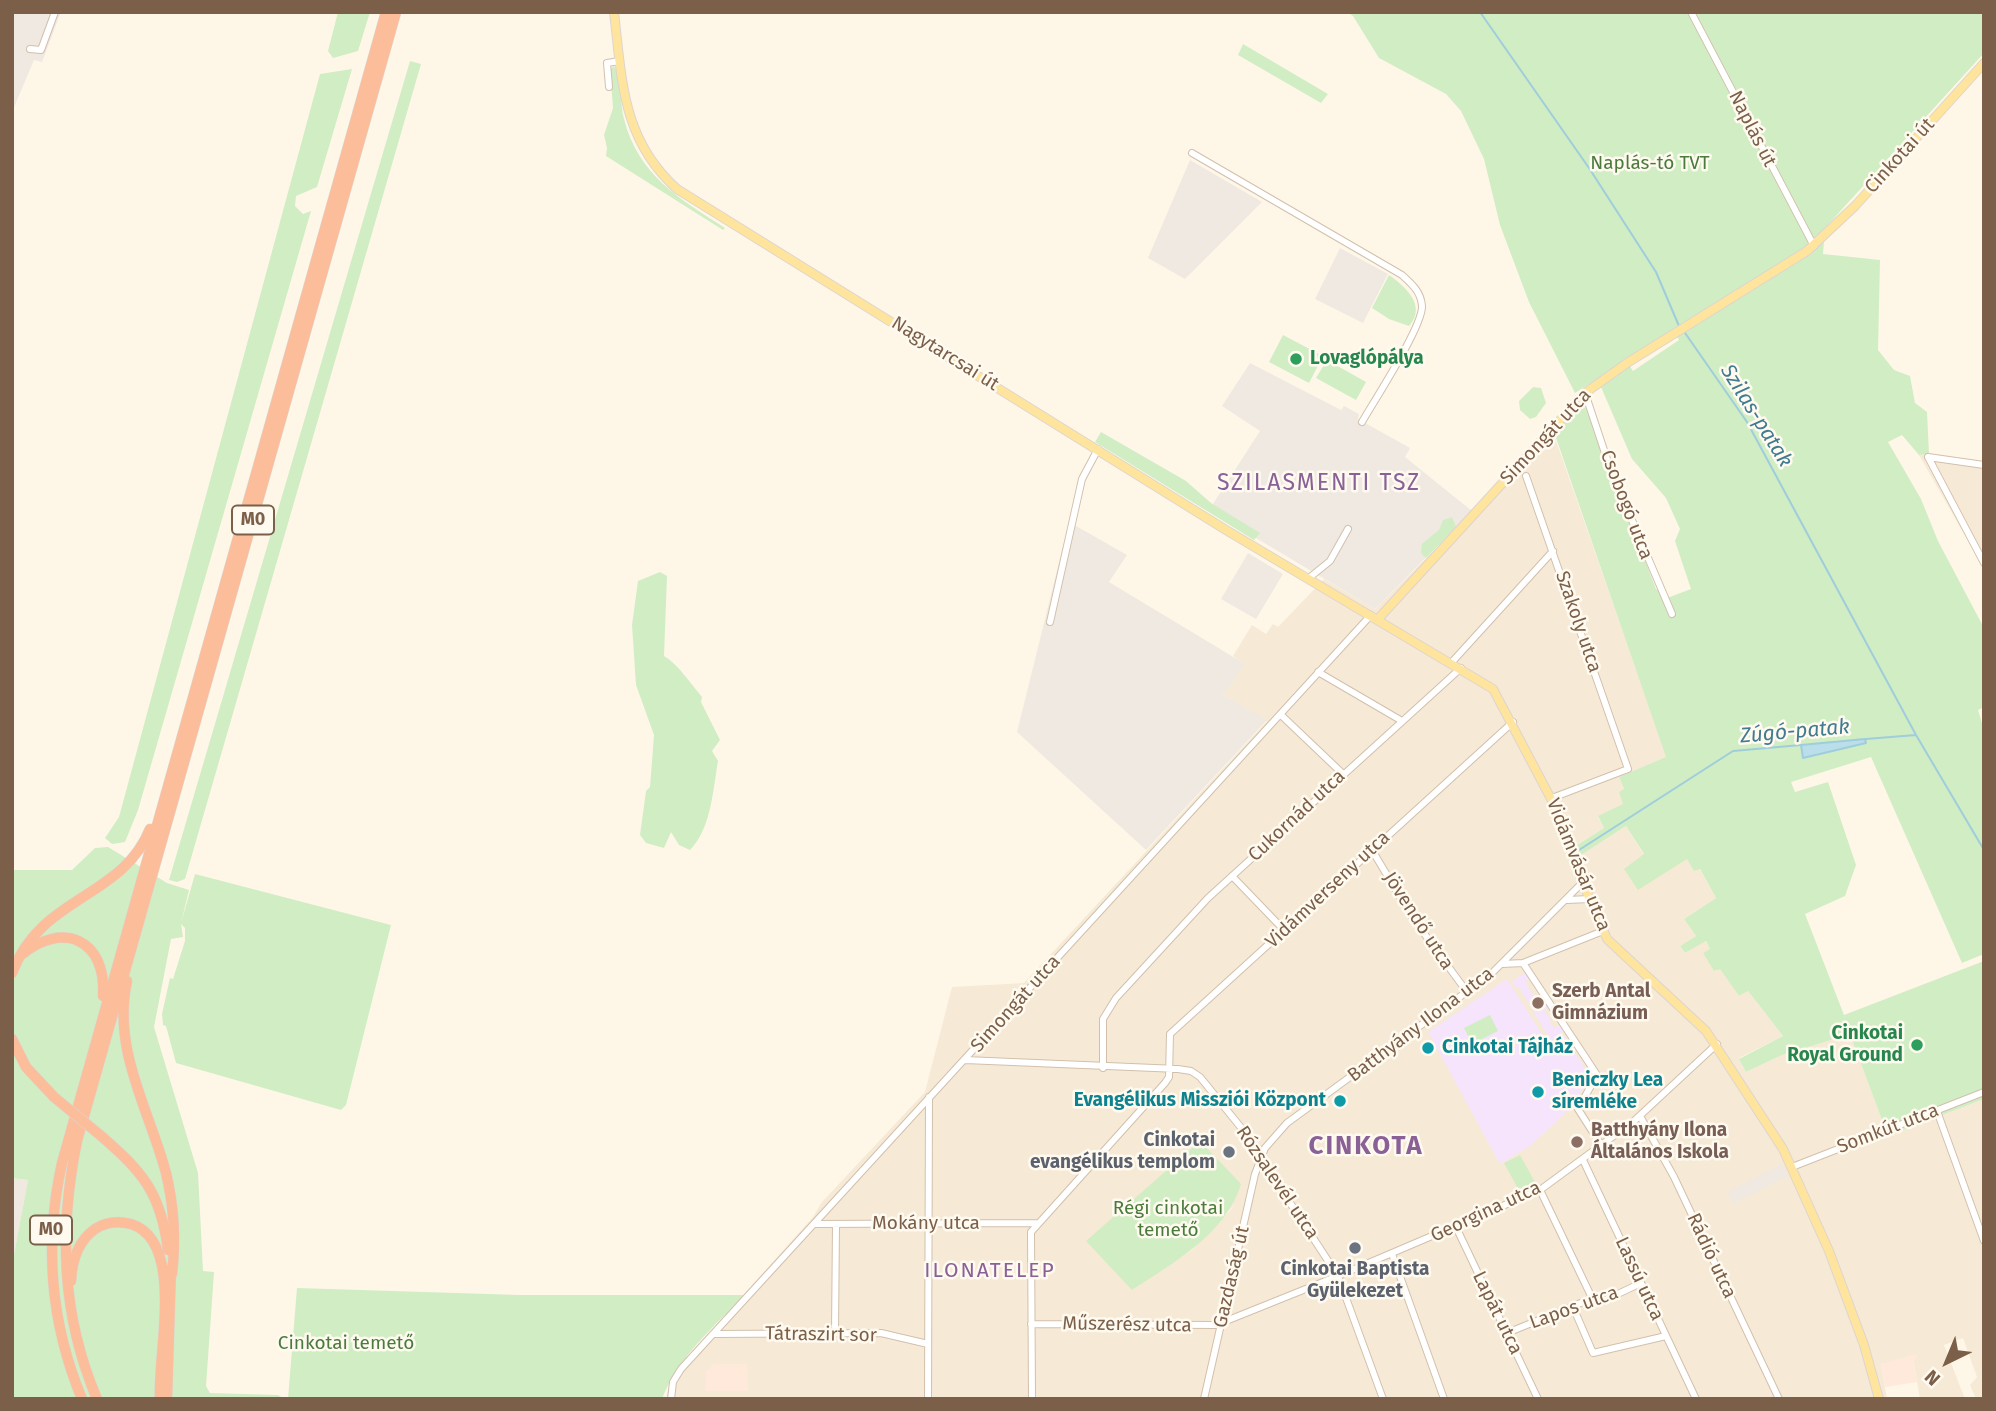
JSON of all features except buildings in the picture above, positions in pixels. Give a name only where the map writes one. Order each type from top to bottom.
[{"type":"highway","name":"M0","points":[[82,1399],[67,1360],[57,1320],[51,1269],[51,1229],[66,1142],[386,12]]},
{"type":"highway","name":"M0","points":[[97,1399],[85,1371],[71,1316],[65,1244],[72,1166],[130,950],[396,12]]},
{"type":"highway","points":[[12,973],[27,942],[42,925],[116,875],[130,861],[149,834],[168,782]]},
{"type":"highway","points":[[21,956],[37,943],[55,937],[69,938],[85,944],[96,956],[103,975],[99,1024]]},
{"type":"highway","points":[[130,950],[124,998],[125,1038],[132,1072],[171,1195],[174,1226],[168,1277]]},
{"type":"highway","points":[[12,1039],[26,1067],[54,1097],[136,1167],[149,1185],[162,1212],[167,1242],[168,1277],[164,1396]]},
{"type":"highway","points":[[71,1316],[71,1273],[75,1256],[87,1236],[104,1225],[131,1224],[149,1235],[159,1250],[168,1277]]},
{"type":"main road","name":"Nagytarcsai út","points":[[614,12],[630,119],[648,160],[677,189],[1226,530],[1375,617]]},
{"type":"main road","name":"Cinkotai út","points":[[1814,246],[1855,205],[1984,63]]},
{"type":"main road","name":"Simongát utca","points":[[1375,617],[1585,394],[1814,246]]},
{"type":"main road","name":"Vidámvásár utca","points":[[1375,617],[1462,667],[1493,689],[1552,798],[1603,931],[1614,946],[1674,998],[1717,1044],[1760,1110],[1792,1167],[1852,1313],[1879,1399]]},
{"type":"street","points":[[30,49],[41,50],[55,12]]},
{"type":"street","name":"Naplás út","points":[[1691,12],[1814,246]]},
{"type":"street","points":[[609,87],[607,62],[620,61]]},
{"type":"street","points":[[1192,153],[1402,275],[1417,291],[1422,309],[1415,328],[1362,422]]},
{"type":"street","name":"Csobogó utca","points":[[1585,394],[1611,471],[1672,614]]},
{"type":"street","points":[[1050,622],[1082,479],[1098,449]]},
{"type":"street","points":[[1984,465],[1928,457],[1984,562]]},
{"type":"street","name":"Szakoly utca","points":[[1526,476],[1629,769],[1552,798]]},
{"type":"street","points":[[1309,578],[1329,561],[1348,529]]},
{"type":"street","points":[[1452,662],[1553,551]]},
{"type":"street","name":"Simongát utca","points":[[671,1398],[673,1382],[681,1369],[965,1060],[1140,864],[1281,715],[1318,672],[1375,617]]},
{"type":"street","name":"Cukornád utca","points":[[1103,1068],[1102,1018],[1140,972],[1232,876],[1462,667]]},
{"type":"street","points":[[1318,672],[1402,721]]},
{"type":"street","points":[[1281,715],[1343,774]]},
{"type":"street","name":"Vidámverseny utca","points":[[1169,1071],[1170,1034],[1513,722]]},
{"type":"street","name":"Jövendő utca","points":[[1372,849],[1412,916],[1467,992]]},
{"type":"street","points":[[1232,876],[1284,930]]},
{"type":"street","points":[[1502,964],[1583,883]]},
{"type":"street","points":[[1565,900],[1590,899]]},
{"type":"street","name":"Batthyány Ilona utca","points":[[1261,1155],[1270,1140],[1287,1123],[1502,964],[1523,963],[1603,931]]},
{"type":"street","points":[[1523,963],[1597,1075],[1578,1108],[1601,1145]]},
{"type":"street","name":"Georgina utca","points":[[1222,1324],[1540,1190],[1640,1116],[1717,1044]]},
{"type":"street","name":"Rózsalevél utca","points":[[965,1060],[1191,1071],[1200,1077],[1261,1155],[1338,1276],[1382,1399]]},
{"type":"street","points":[[1032,1399],[1031,1232],[1165,1083],[1169,1071]]},
{"type":"street","name":"Somkút utca","points":[[1792,1167],[1984,1092]]},
{"type":"street","points":[[928,1399],[929,1097]]},
{"type":"street","points":[[1937,1111],[1984,1241]]},
{"type":"street","name":"Rádió utca","points":[[1640,1116],[1674,1177],[1779,1399]]},
{"type":"street","name":"Gazdaság út","points":[[1204,1399],[1261,1155]]},
{"type":"street","name":"Lassú utca","points":[[1583,1160],[1696,1399]]},
{"type":"street","points":[[1540,1190],[1593,1300]]},
{"type":"street","name":"Mokány utca","points":[[814,1224],[1038,1223]]},
{"type":"street","points":[[835,1333],[836,1224]]},
{"type":"street","name":"Lapát utca","points":[[1456,1227],[1538,1399]]},
{"type":"street","points":[[1392,1254],[1444,1399]]},
{"type":"street","name":"Lapos utca","points":[[1507,1333],[1593,1300],[1602,1301],[1642,1283]]},
{"type":"street","points":[[1573,1307],[1593,1353],[1666,1336]]},
{"type":"street","name":"Műszerész utca","points":[[1031,1324],[1222,1324]]},
{"type":"street","name":"Tátraszirt sor","points":[[714,1334],[881,1333],[928,1344]]},
{"type":"shaded area","points":[[12,12],[61,12],[42,62],[34,60],[12,112]]},
{"type":"shaded area","points":[[1190,160],[1262,202],[1185,279],[1148,258]]},
{"type":"shaded area","points":[[1340,248],[1388,274],[1363,323],[1315,299]]},
{"type":"shaded area","points":[[1250,363],[1341,410],[1344,406],[1359,414],[1358,419],[1410,448],[1405,457],[1472,511],[1375,609],[1209,510],[1260,431],[1222,406]]},
{"type":"shaded area","points":[[1553,432],[1667,758],[1619,777],[1624,789],[1623,805],[1598,817],[1604,828],[1578,844],[1582,854],[1626,826],[1644,855],[1687,859],[1699,868],[1716,898],[1684,919],[1696,936],[1680,946],[1685,953],[1705,941],[1711,949],[1703,953],[1715,971],[1720,968],[1739,996],[1748,991],[1783,1036],[1739,1058],[1746,1072],[1782,1055],[1850,1033],[1888,1136],[1984,1099],[1984,1399],[1976,1399],[1970,1385],[1977,1377],[1963,1338],[1944,1345],[1965,1399],[1920,1399],[1913,1359],[1881,1364],[1887,1399],[666,1399],[671,1379],[693,1351],[813,1217],[822,1202],[925,1092],[952,987],[1024,983],[1267,721],[1223,695],[1244,664],[1233,656],[1252,625],[1266,634],[1273,624],[1278,627],[1324,579],[1375,609]],"holes":[[[1235,1205],[1193,1249],[1132,1290]]]},
{"type":"shaded area","points":[[1919,455],[1984,462],[1984,569]]},
{"type":"shaded area","points":[[1069,522],[1127,555],[1109,582],[1245,664],[1223,695],[1267,720],[1146,850],[1017,732]]},
{"type":"shaded area","points":[[1248,553],[1283,574],[1256,619],[1221,599]]},
{"type":"shaded area","points":[[1527,972],[1531,978],[1525,982],[1536,999],[1542,995],[1550,1007],[1543,1011],[1551,1018],[1549,1020],[1554,1028],[1560,1024],[1564,1031],[1551,1040],[1564,1035],[1590,1076],[1573,1106],[1530,1146],[1500,1164],[1428,1032],[1507,979],[1547,1042],[1551,1041],[1519,987],[1516,988],[1512,981]]},
{"type":"shaded area","points":[[1782,1164],[1788,1176],[1733,1204],[1727,1192]]},
{"type":"shaded area","points":[[12,1178],[28,1180],[12,1265]]},
{"type":"shaded area","points":[[1916,1354],[1917,1358],[1913,1360],[1917,1382],[1885,1387],[1881,1364]]},
{"type":"shaded area","points":[[714,1364],[747,1364],[748,1391],[706,1391],[706,1372]]},
{"type":"green space","points":[[338,12],[370,12],[358,51],[333,58],[328,51]]},
{"type":"green space","name":"Naplás-tó TVT","points":[[1347,12],[1984,12],[1984,53],[1825,228],[1823,254],[1880,260],[1878,350],[1894,370],[1910,376],[1915,403],[1927,412],[1929,454],[1919,455],[1902,435],[1888,442],[1921,499],[1938,541],[1984,628],[1984,707],[1978,710],[1984,730],[1984,954],[1962,963],[1871,757],[1791,782],[1795,792],[1828,782],[1856,865],[1845,896],[1805,914],[1844,1015],[1984,961],[1984,1099],[1888,1136],[1850,1034],[1782,1055],[1746,1072],[1739,1059],[1783,1036],[1748,991],[1739,996],[1720,969],[1714,971],[1703,953],[1710,949],[1706,941],[1685,953],[1680,946],[1696,936],[1684,919],[1716,898],[1700,869],[1694,871],[1687,859],[1638,890],[1624,869],[1644,854],[1626,826],[1581,855],[1577,845],[1604,828],[1598,816],[1623,804],[1619,792],[1624,789],[1619,777],[1666,757],[1554,432],[1583,401],[1656,589],[1667,598],[1691,589],[1675,541],[1680,529],[1666,498],[1632,459],[1601,387],[1630,366],[1633,371],[1679,340],[1674,331],[1575,393],[1529,302],[1500,225],[1484,159],[1461,111],[1446,94],[1379,58],[1353,16]]},
{"type":"green space","points":[[1243,44],[1328,94],[1321,103],[1238,55]]},
{"type":"green space","points":[[410,61],[421,64],[185,879],[177,882],[169,880]]},
{"type":"green space","points":[[614,66],[624,119],[639,156],[663,184],[725,228],[723,230],[606,156],[604,135],[613,108],[610,69]]},
{"type":"green space","points":[[352,69],[317,187],[296,196],[295,206],[303,214],[311,211],[138,810],[125,842],[112,844],[105,838],[119,817],[320,74]]},
{"type":"green space","points":[[1389,275],[1408,291],[1415,304],[1414,319],[1409,326],[1389,319],[1372,308]]},
{"type":"green space","name":"Lovaglópálya","points":[[1283,335],[1323,356],[1309,383],[1269,362]]},
{"type":"green space","name":"Lovaglópálya","points":[[1327,360],[1366,382],[1356,400],[1316,378]]},
{"type":"green space","points":[[1533,387],[1541,388],[1546,403],[1536,417],[1530,419],[1520,410],[1519,401]]},
{"type":"green space","points":[[1101,432],[1186,481],[1211,503],[1260,533],[1254,540],[1095,442]]},
{"type":"green space","points":[[1452,517],[1456,527],[1426,558],[1421,553],[1422,544],[1439,530],[1443,520]]},
{"type":"green space","points":[[660,572],[667,576],[664,656],[679,669],[702,697],[701,702],[720,740],[712,751],[718,761],[707,820],[690,850],[679,845],[671,832],[664,848],[646,843],[640,835],[646,791],[650,787],[654,735],[636,685],[632,625],[638,581]]},
{"type":"green space","points":[[108,847],[167,883],[189,890],[181,923],[195,874],[391,925],[346,1105],[341,1110],[176,1063],[162,1014],[170,978],[173,979],[185,941],[185,928],[181,924],[183,937],[171,939],[154,1027],[198,1173],[203,1271],[214,1272],[206,1386],[210,1393],[278,1395],[285,1399],[12,1399],[12,1265],[28,1180],[12,1178],[12,870],[72,870],[95,848]]},
{"type":"green space","points":[[1490,1015],[1498,1031],[1472,1044],[1464,1028]]},
{"type":"green space","name":"Régi cinkotai temető","points":[[1200,1141],[1241,1184],[1234,1202],[1211,1232],[1196,1246],[1132,1290],[1086,1241]]},
{"type":"green space","points":[[1520,1155],[1536,1184],[1520,1192],[1504,1163]]},
{"type":"green space","name":"Cinkotai temető","points":[[297,1288],[520,1295],[744,1295],[687,1356],[662,1399],[288,1399]]},
{"type":"water","points":[[1865,739],[1866,743],[1803,758],[1801,745]]},
{"type":"waterway","name":"Szilas-patak","points":[[1480,12],[1589,168],[1656,272],[1679,326]]},
{"type":"waterway","name":"Szilas-patak","points":[[1683,330],[1747,422],[1916,735],[1984,850]]},
{"type":"waterway","name":"Zúgó-patak","points":[[1866,739],[1916,735]]},
{"type":"waterway","name":"Zúgó-patak","points":[[1579,850],[1733,751],[1801,745]]},
{"type":"place","name":"Lovaglópálya","points":[[1296,359]]},
{"type":"place","name":"Szerb Antal Gimnázium","points":[[1538,1003]]},
{"type":"place","name":"Cinkotai Royal Ground","points":[[1917,1045]]},
{"type":"place","name":"Cinkotai Tájház","points":[[1428,1048]]},
{"type":"place","name":"Beniczky Lea síremléke","points":[[1538,1092]]},
{"type":"place","name":"Evangélikus Missziói Központ","points":[[1340,1101]]},
{"type":"place","name":"Batthyány Ilona Általános Iskola","points":[[1577,1142]]},
{"type":"place","name":"Cinkotai evangélikus templom","points":[[1229,1152]]},
{"type":"place","name":"Cinkotai Baptista Gyülekezet","points":[[1355,1248]]},
{"type":"district","name":"SZILASMENTI TSZ","points":[[1319,484]]},
{"type":"district","name":"CINKOTA","points":[[1366,1147]]},
{"type":"district","name":"ILONATELEP","points":[[990,1271]]}]
